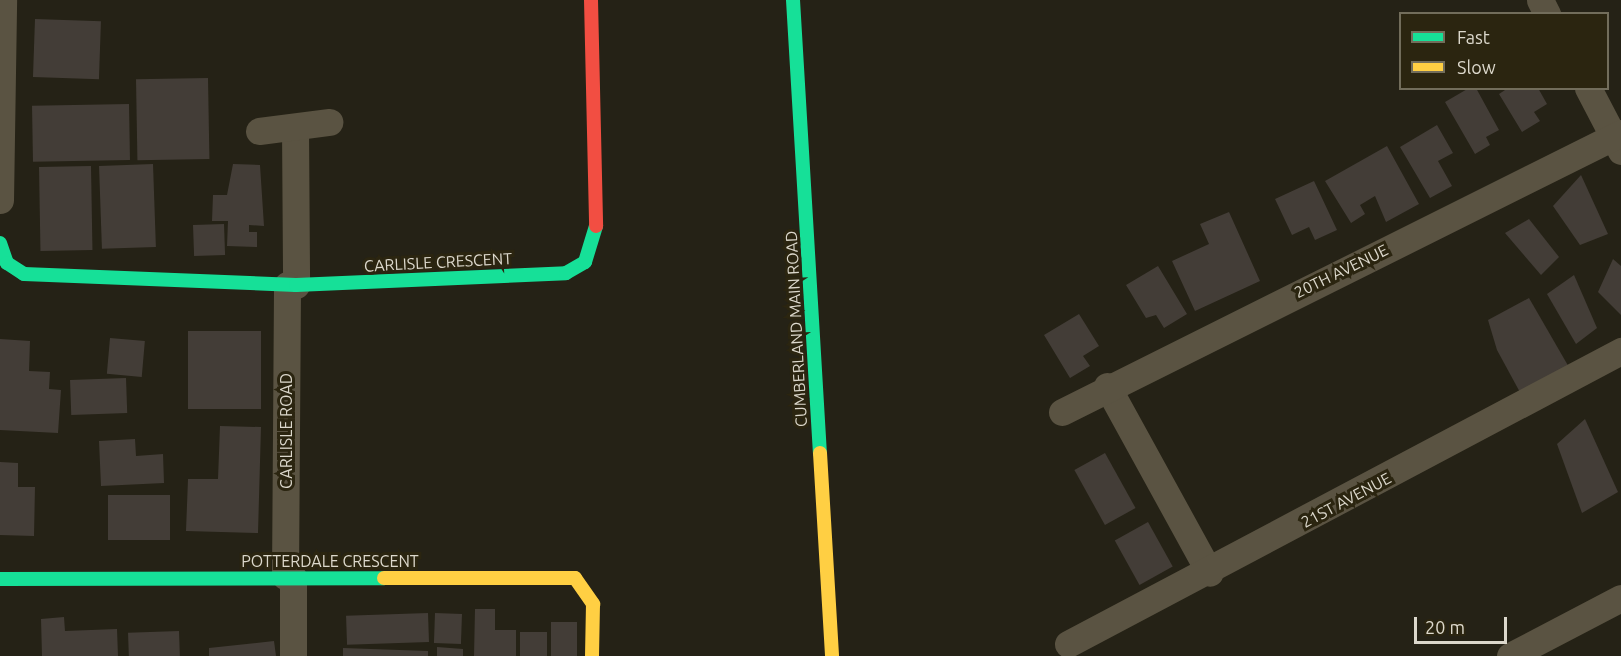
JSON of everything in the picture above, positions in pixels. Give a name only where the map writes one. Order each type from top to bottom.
[{"type":"street","points":[[0,200],[3,0]]},
{"type":"street","name":"CARLISLE CRESCENT","points":[[0,243],[7,263],[24,274],[291,285],[566,273],[585,262],[596,240],[591,0]]},
{"type":"street","name":"CUMBERLAND MAIN ROAD","points":[[793,0],[832,656]]},
{"type":"street","points":[[1589,90],[1619,140]]},
{"type":"street","points":[[259,131],[329,122]]},
{"type":"street","name":"CARLISLE ROAD","points":[[293,656],[289,577],[294,127]]},
{"type":"street","name":"20TH AVENUE","points":[[1062,412],[1107,386],[1619,140]]},
{"type":"street","name":"21ST AVENUE","points":[[1068,644],[1210,573],[1621,351]]},
{"type":"street","points":[[1107,386],[1210,573]]},
{"type":"street","name":"POTTERDALE CRESCENT","points":[[0,579],[575,578],[593,604],[592,656]]},
{"type":"street","points":[[1510,656],[1621,598]]},
{"type":"building","points":[[35,19],[101,21],[99,79],[33,77]]},
{"type":"building","points":[[208,78],[209,159],[137,160],[136,79]]},
{"type":"building","points":[[1466,90],[1477,90],[1499,130],[1486,137],[1490,145],[1475,154],[1445,102]]},
{"type":"building","points":[[1505,90],[1539,90],[1547,104],[1534,112],[1540,121],[1522,132],[1499,94]]},
{"type":"building","points":[[129,104],[130,160],[33,162],[32,106]]},
{"type":"building","points":[[1437,125],[1453,153],[1438,161],[1452,186],[1430,198],[1400,147]]},
{"type":"building","points":[[1387,146],[1419,204],[1386,222],[1375,196],[1360,205],[1365,214],[1351,223],[1325,181]]},
{"type":"building","points":[[153,164],[156,247],[102,249],[99,166]]},
{"type":"building","points":[[233,164],[260,165],[264,226],[249,225],[249,232],[257,232],[257,247],[227,246],[228,221],[212,221],[213,195],[227,195]]},
{"type":"building","points":[[91,166],[92,250],[40,251],[39,167]]},
{"type":"building","points":[[1581,175],[1608,234],[1580,245],[1553,206]]},
{"type":"building","points":[[1314,181],[1337,230],[1315,240],[1309,227],[1292,235],[1275,199]]},
{"type":"building","points":[[1229,212],[1260,281],[1195,311],[1172,261],[1209,244],[1200,224]]},
{"type":"building","points":[[1529,219],[1559,257],[1541,275],[1505,233]]},
{"type":"building","points":[[224,224],[225,255],[194,256],[193,225]]},
{"type":"building","points":[[1613,259],[1621,266],[1621,315],[1598,292]]},
{"type":"building","points":[[1158,266],[1187,314],[1164,328],[1156,315],[1146,318],[1126,285]]},
{"type":"building","points":[[1574,275],[1597,328],[1576,344],[1547,294]]},
{"type":"building","points":[[1529,298],[1570,369],[1522,396],[1497,350],[1488,320]]},
{"type":"building","points":[[1079,314],[1099,346],[1083,356],[1090,366],[1070,378],[1044,335]]},
{"type":"building","points":[[188,331],[261,331],[261,409],[188,409]]},
{"type":"building","points":[[110,338],[145,341],[142,377],[107,374]]},
{"type":"building","points":[[0,339],[30,341],[29,371],[50,372],[49,389],[61,390],[58,433],[0,430]]},
{"type":"building","points":[[126,378],[127,413],[71,415],[70,380]]},
{"type":"building","points":[[1585,419],[1618,492],[1582,513],[1557,444]]},
{"type":"building","points":[[220,426],[261,427],[258,533],[186,531],[188,479],[218,479]]},
{"type":"building","points":[[135,439],[136,456],[163,454],[164,483],[101,486],[99,441]]},
{"type":"building","points":[[1105,453],[1136,508],[1105,525],[1074,470]]},
{"type":"building","points":[[0,462],[18,463],[18,487],[35,487],[34,536],[0,535]]},
{"type":"building","points":[[108,495],[170,495],[170,540],[108,540]]},
{"type":"building","points":[[1148,522],[1173,567],[1139,585],[1115,540]]},
{"type":"building","points":[[475,609],[495,609],[495,630],[516,630],[516,656],[474,656]]},
{"type":"building","points":[[428,613],[429,642],[347,645],[346,616]]},
{"type":"building","points":[[435,613],[462,614],[461,644],[434,643]]},
{"type":"building","points":[[64,617],[65,631],[117,629],[118,656],[42,656],[41,619]]},
{"type":"building","points":[[551,622],[577,622],[577,656],[551,656]]},
{"type":"building","points":[[179,631],[180,656],[129,656],[128,633]]},
{"type":"building","points":[[520,632],[547,632],[547,656],[520,656]]},
{"type":"building","points":[[274,641],[276,656],[209,656],[209,648]]},
{"type":"building","points":[[437,647],[463,649],[463,656],[437,656]]},
{"type":"building","points":[[343,648],[428,651],[428,656],[343,656]]},
{"type":"traffic: fast","points":[[793,0],[820,453]]},
{"type":"traffic: fast","points":[[0,243],[7,263],[24,274],[296,285],[566,273],[585,262],[596,226]]},
{"type":"traffic: fast","points":[[0,579],[384,578]]},
{"type":"traffic: slow","points":[[820,453],[832,656]]},
{"type":"traffic: slow","points":[[384,578],[575,578],[593,604],[592,656]]},
{"type":"traffic: jam","points":[[591,0],[596,226]]}]
